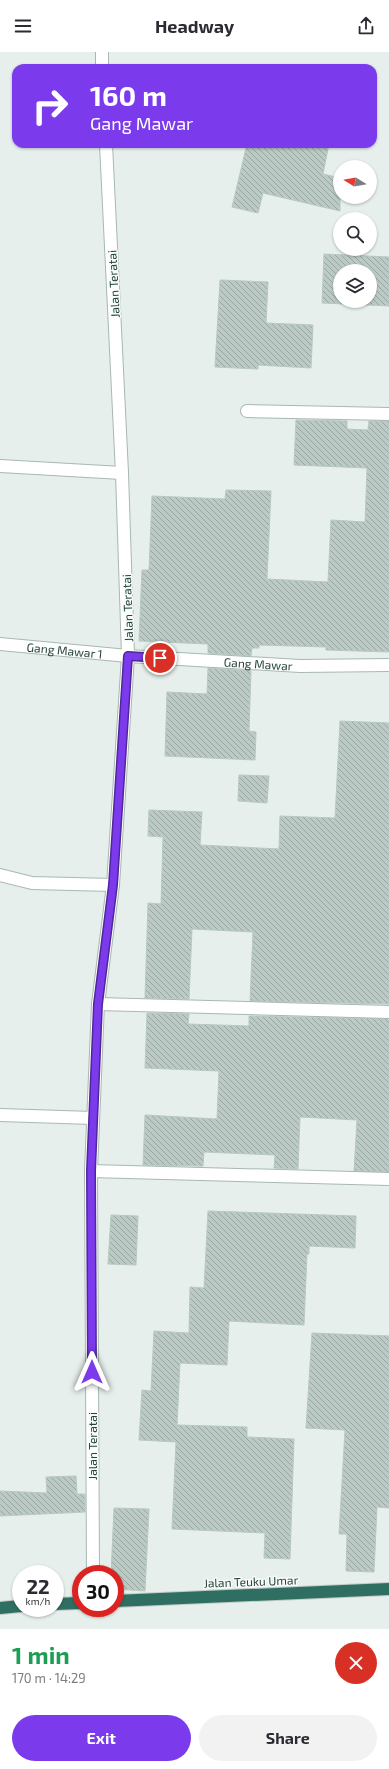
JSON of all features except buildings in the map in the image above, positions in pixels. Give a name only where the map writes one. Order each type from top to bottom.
[{"type":"highway","name":"Jalan Teuku Umar","points":[[124,1601],[389,1589]]},
{"type":"highway","points":[[0,1608],[12,1607]]},
{"type":"street","points":[[102,52],[102,64]]},
{"type":"street","name":"Jalan Teratai","points":[[93,1565],[91,1171],[93,1118],[98,1004],[113,885],[128,656],[122,473],[106,148]]},
{"type":"street","points":[[247,411],[389,414]]},
{"type":"street","points":[[0,466],[122,473]]},
{"type":"street","name":"Gang Mawar 1","points":[[0,644],[128,656]]},
{"type":"street","name":"Gang Mawar","points":[[128,656],[300,666],[389,665]]},
{"type":"street","points":[[0,875],[32,883],[113,885]]},
{"type":"street","points":[[98,1004],[389,1012]]},
{"type":"street","points":[[0,1115],[93,1118]]},
{"type":"street","points":[[91,1171],[389,1179]]},
{"type":"route","points":[[92,1372],[91,1171],[98,1004],[113,885],[128,656],[160,658]]}]
